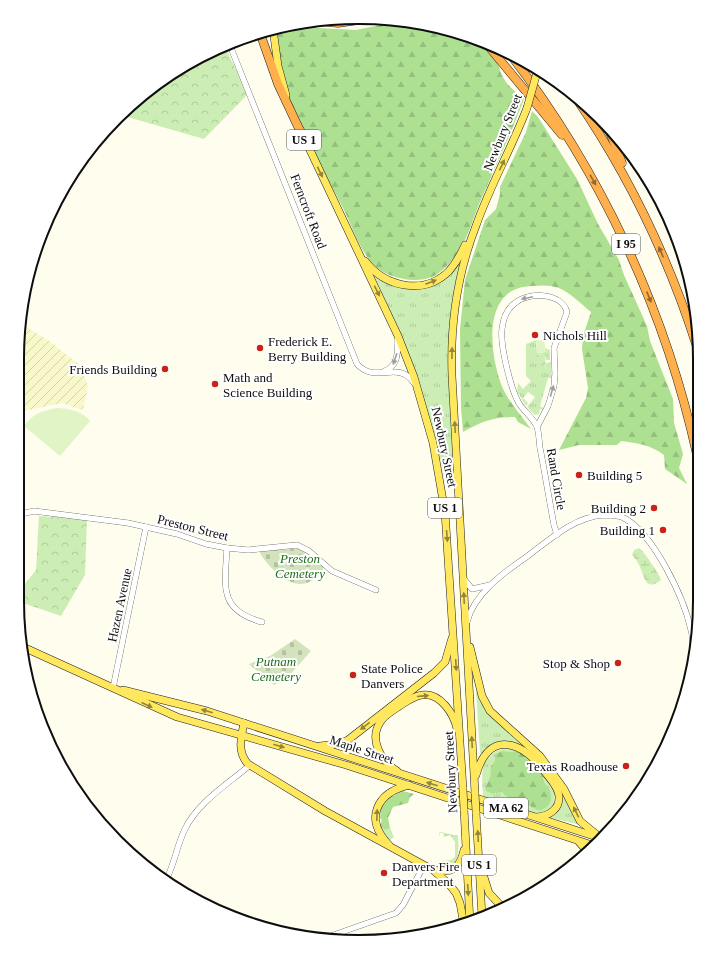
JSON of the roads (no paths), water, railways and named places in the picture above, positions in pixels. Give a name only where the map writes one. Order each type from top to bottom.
[{"type":"highway","points":[[262,38],[278,84],[302,135]]},
{"type":"highway","points":[[493,52],[584,163]]},
{"type":"highway","name":"I 95","points":[[518,64],[553,113],[584,163],[616,224],[651,304],[678,380],[693,439]]},
{"type":"highway","name":"I 95","points":[[585,113],[614,159],[650,228],[671,277],[692,332]]},
{"type":"highway","points":[[614,142],[650,228]]},
{"type":"main road","name":"Newbury Street","points":[[274,35],[282,80],[302,135],[355,243],[398,336],[418,388],[433,443],[443,495],[454,628],[470,916]]},
{"type":"main road","name":"Newbury Street","points":[[482,912],[452,383],[452,345],[455,307],[461,274],[480,214],[526,108],[536,75]]},
{"type":"main road","points":[[355,243],[368,264],[382,276],[402,285],[423,286],[442,277],[452,267],[480,214]]},
{"type":"main road","points":[[466,626],[479,687],[485,704],[490,711],[540,756],[560,782],[584,825],[598,834]]},
{"type":"main road","points":[[312,745],[332,746],[348,740],[434,673],[448,656],[454,628]]},
{"type":"main road","name":"Maple Street","points":[[28,649],[177,717],[410,785],[588,844]]},
{"type":"main road","name":"Maple Street","points":[[113,688],[201,710],[244,723],[596,836]]},
{"type":"main road","points":[[410,777],[392,767],[383,759],[379,752],[376,736],[381,721],[409,699],[425,694],[436,698],[446,706],[456,724],[460,745]]},
{"type":"main road","points":[[244,723],[240,746],[242,754],[250,765],[315,805],[433,870],[449,884],[456,893],[460,903],[463,918]]},
{"type":"main road","points":[[474,781],[482,759],[493,749],[510,745],[526,751],[550,777],[558,795],[557,804],[552,812],[544,816],[532,816]]},
{"type":"main road","points":[[393,849],[379,830],[376,819],[377,808],[381,800],[388,793],[410,785]]},
{"type":"main road","points":[[572,838],[583,848]]},
{"type":"main road","points":[[433,870],[445,872],[458,865],[463,856],[466,840]]},
{"type":"main road","points":[[479,860],[489,893],[499,904]]},
{"type":"street","name":"Ferncroft Road","points":[[231,49],[354,358],[364,370],[379,373],[400,371],[409,376],[418,388]]},
{"type":"street","name":"Rand Circle","points":[[537,427],[548,406],[554,386],[556,374],[554,348],[567,312],[566,307],[559,300],[546,296],[528,297],[515,303],[506,315],[502,330],[506,362],[515,393],[519,404],[537,427],[557,535]]},
{"type":"street","points":[[379,373],[389,369],[395,362],[397,356],[398,336]]},
{"type":"street","name":"Preston Street","points":[[24,512],[34,511],[82,516],[146,527],[177,534],[206,544],[227,548],[248,550],[298,545],[309,551],[332,571],[376,590]]},
{"type":"street","points":[[466,626],[472,608],[492,584],[512,566],[580,521],[596,516],[623,517],[634,524],[660,557],[680,600],[691,629]]},
{"type":"street","name":"Hazen Avenue","points":[[113,688],[146,527]]},
{"type":"street","points":[[227,548],[225,584],[229,601],[242,614],[262,622]]},
{"type":"street","points":[[463,578],[472,589],[483,588],[492,584]]},
{"type":"street","points":[[168,875],[189,821],[201,807],[250,765]]},
{"type":"street","points":[[336,934],[396,912],[403,905],[424,865]]},
{"type":"place","name":"Nichols Hill","points":[[535,335]]},
{"type":"place","name":"Frederick E. Berry Building","points":[[260,348]]},
{"type":"place","name":"Friends Building","points":[[165,369]]},
{"type":"place","name":"Math and Science Building","points":[[215,384]]},
{"type":"place","name":"Building 5","points":[[579,475]]},
{"type":"place","name":"Building 2","points":[[654,508]]},
{"type":"place","name":"Building 1","points":[[663,530]]},
{"type":"place","name":"Stop & Shop","points":[[618,663]]},
{"type":"place","name":"State Police Danvers","points":[[353,675]]},
{"type":"place","name":"Texas Roadhouse","points":[[626,766]]},
{"type":"place","name":"Danvers Fire Department","points":[[384,873]]},
{"type":"park label","name":"Preston Cemetery","points":[[300,566]]},
{"type":"park label","name":"Putnam Cemetery","points":[[276,668]]}]
